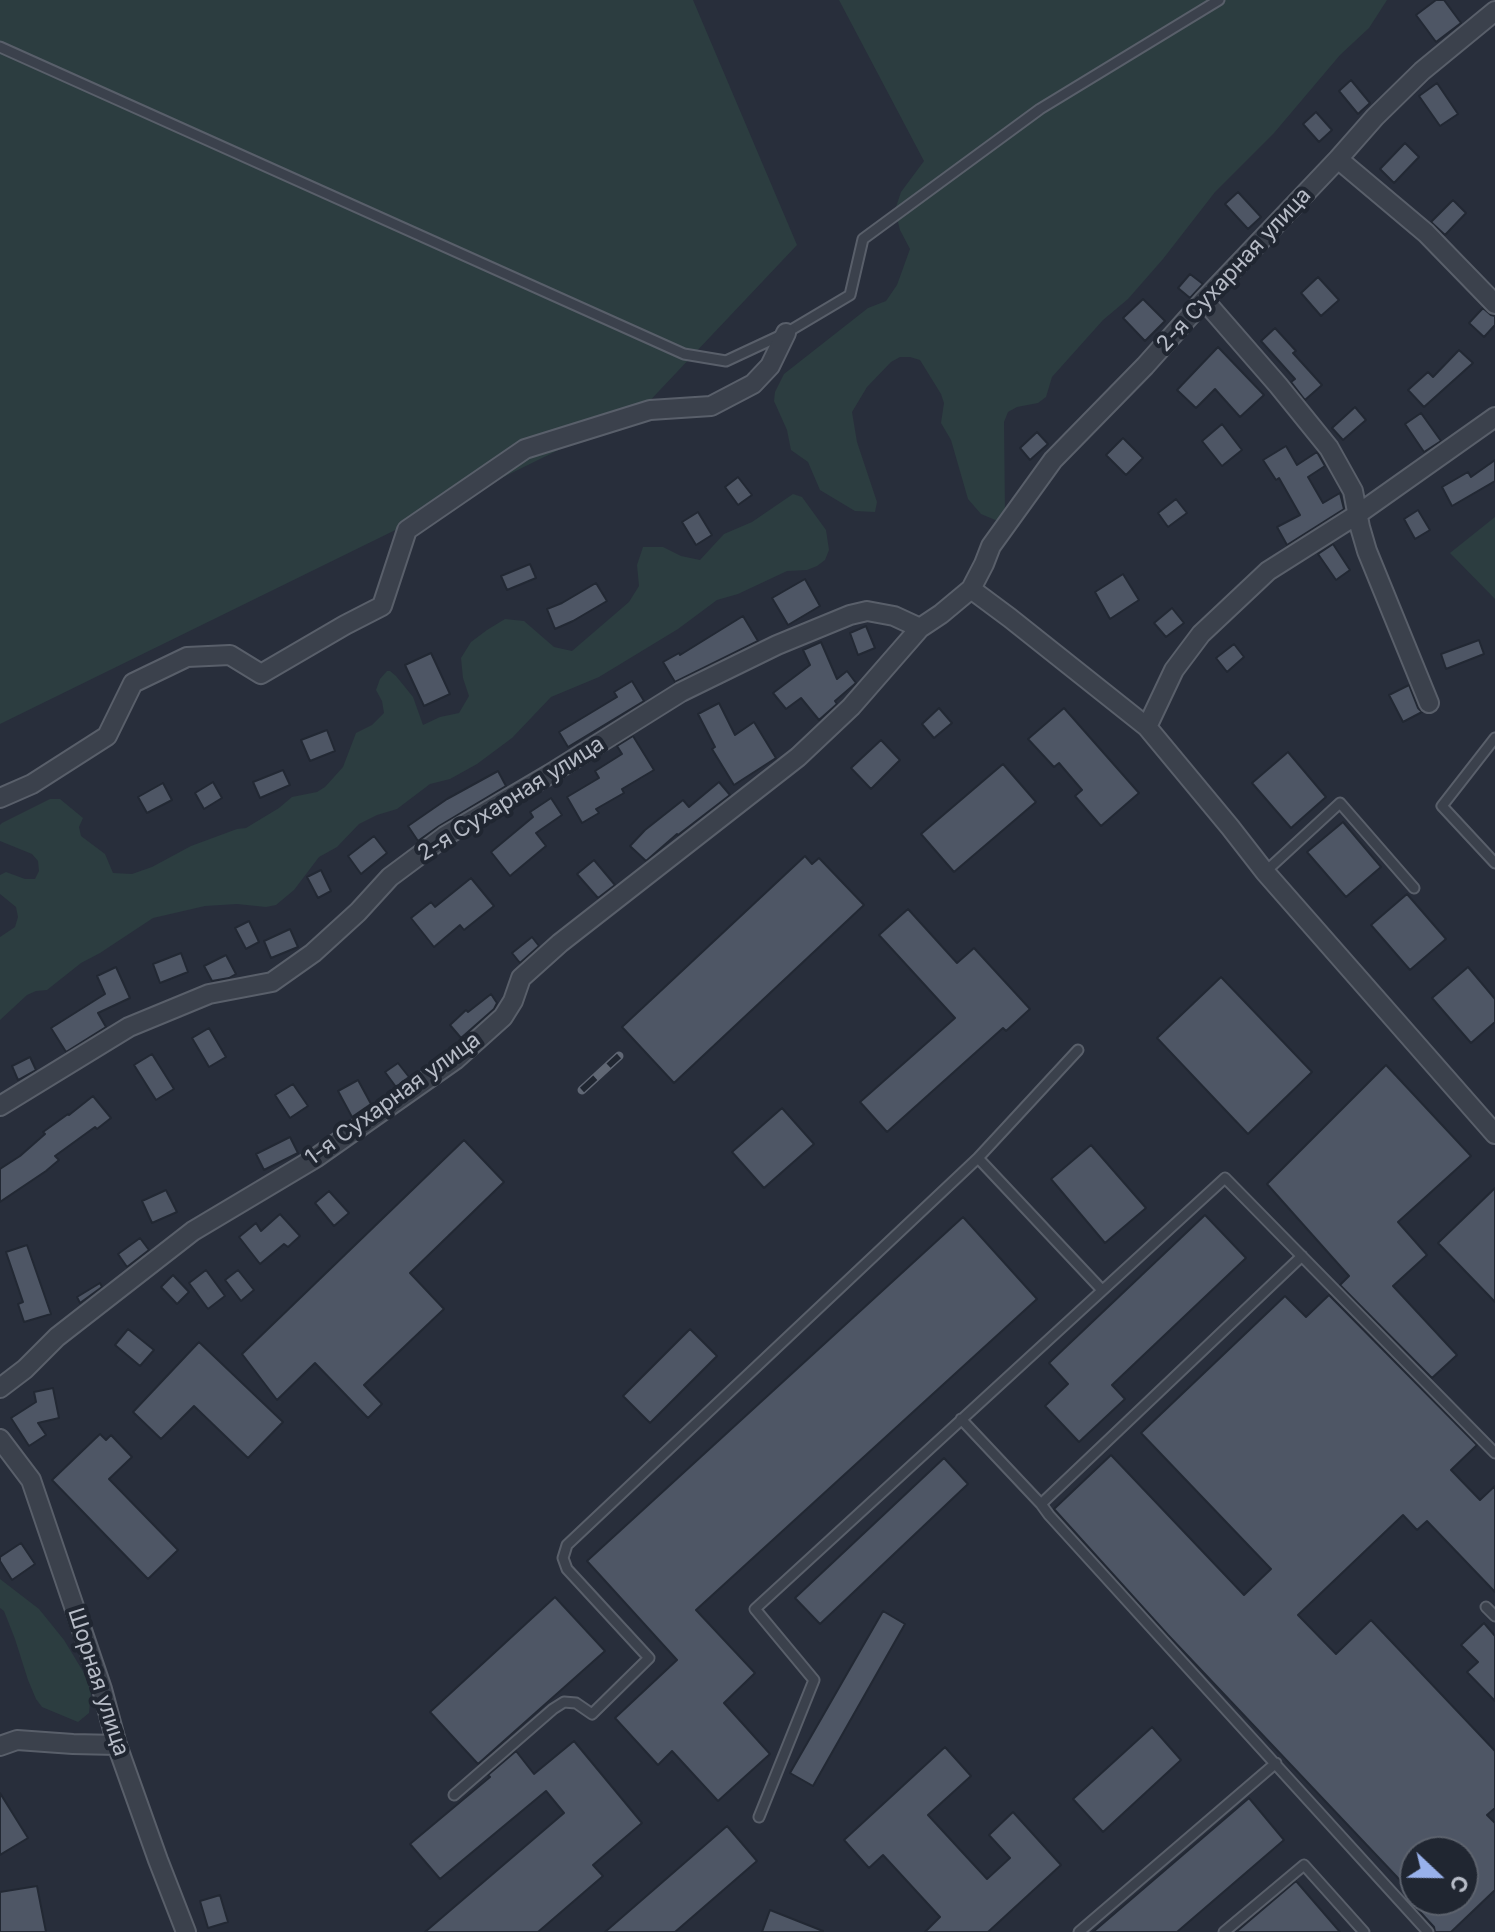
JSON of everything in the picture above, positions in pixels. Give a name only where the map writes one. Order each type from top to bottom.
[{"type":"street","name":"2-я Сухарная улица","points":[[971,589],[991,546],[1053,460],[1145,366],[1375,117],[1422,71],[1495,11]]},
{"type":"street","points":[[1338,159],[1426,233],[1495,304]]},
{"type":"street","points":[[1204,300],[1329,448],[1353,491],[1367,551],[1429,703]]},
{"type":"street","points":[[0,798],[32,784],[107,736],[133,683],[187,657],[230,655],[261,674],[382,606],[407,530],[525,449],[650,410],[711,406],[753,384],[770,366],[786,333]]},
{"type":"street","points":[[1147,727],[1174,670],[1201,634],[1268,571],[1358,514],[1495,417]]},
{"type":"street","points":[[971,589],[1147,727],[1265,872],[1495,1134]]},
{"type":"street","name":"1-я Сухарная улица","points":[[0,1388],[25,1369],[57,1337],[193,1231],[317,1157],[455,1060],[503,1017],[521,978],[611,902],[798,757],[851,707],[920,628],[971,589]]},
{"type":"street","name":"2-я Сухарная улица","points":[[0,1106],[129,1027],[209,994],[272,982],[313,953],[358,912],[390,877],[445,836],[681,692],[777,645],[850,615],[867,611],[894,616],[920,628]]},
{"type":"street","name":"Шорная улица","points":[[0,1439],[31,1480],[102,1689],[117,1745],[186,1932]]},
{"type":"street","points":[[0,1746],[17,1740],[117,1745]]},
{"type":"lane","points":[[0,47],[684,354],[726,361],[786,333],[850,295],[863,239],[1040,109],[1219,0]]},
{"type":"lane","points":[[1495,738],[1442,806],[1495,863]]},
{"type":"lane","points":[[1265,872],[1340,803],[1414,888]]},
{"type":"lane","points":[[454,1795],[553,1709],[564,1702],[576,1703],[592,1714],[649,1658],[567,1569],[563,1558],[567,1545],[978,1158],[1078,1050]]},
{"type":"lane","points":[[978,1158],[1102,1290]]},
{"type":"lane","points":[[759,1817],[814,1680],[755,1609],[1225,1178],[1495,1453]]},
{"type":"lane","points":[[1041,1504],[1302,1256]]},
{"type":"lane","points":[[961,1419],[1428,1932]]},
{"type":"lane","points":[[1486,1607],[1495,1616]]},
{"type":"lane","points":[[1079,1932],[1276,1763]]},
{"type":"lane","points":[[1224,1932],[1304,1865],[1364,1932]]},
{"type":"shaded area","points":[[0,0],[693,0],[797,245],[642,409],[0,724]]},
{"type":"shaded area","points":[[839,0],[1387,0],[1369,28],[1340,55],[1274,133],[1215,192],[1128,299],[1103,320],[1052,377],[1046,397],[1038,403],[1008,412],[1004,422],[1005,513],[1000,522],[981,514],[968,499],[951,440],[941,423],[944,403],[941,394],[920,360],[900,357],[891,362],[867,387],[852,412],[857,442],[877,502],[875,512],[855,511],[820,490],[808,462],[791,450],[787,430],[774,401],[784,374],[868,308],[886,301],[897,285],[910,249],[900,230],[895,210],[901,192],[924,161]]},
{"type":"shaded area","points":[[793,494],[802,497],[826,530],[829,550],[825,560],[817,566],[787,571],[738,594],[717,600],[678,629],[599,677],[551,697],[512,738],[477,764],[450,779],[430,784],[397,809],[359,824],[337,847],[319,857],[294,890],[276,905],[205,906],[153,918],[81,963],[47,990],[27,995],[0,1020],[0,937],[15,927],[18,917],[16,907],[0,894],[0,875],[6,872],[35,879],[39,871],[38,861],[32,854],[0,841],[2,823],[50,799],[60,799],[83,818],[79,827],[81,836],[105,854],[113,873],[132,874],[191,846],[246,828],[292,797],[317,792],[325,787],[343,767],[356,733],[372,725],[384,713],[376,690],[387,671],[396,676],[413,697],[423,725],[459,713],[469,696],[461,658],[471,642],[487,630],[505,619],[524,621],[554,647],[572,651],[629,602],[639,586],[637,565],[643,547],[663,547],[681,556],[700,560],[724,534],[752,522]]},
{"type":"shaded area","points":[[1495,517],[1495,599],[1450,553]]},
{"type":"shaded area","points":[[0,1579],[39,1609],[64,1640],[84,1673],[91,1692],[89,1713],[78,1722],[42,1707],[36,1699],[4,1611],[0,1608]]},
{"type":"building","points":[[1436,0],[1444,0],[1461,23],[1436,42],[1416,15]]},
{"type":"building","points":[[1351,80],[1370,103],[1358,114],[1339,91]]},
{"type":"building","points":[[1437,83],[1458,114],[1440,126],[1419,96]]},
{"type":"building","points":[[1316,112],[1332,130],[1319,142],[1303,124]]},
{"type":"building","points":[[1405,143],[1419,157],[1394,183],[1380,169]]},
{"type":"building","points":[[1238,192],[1261,217],[1248,229],[1225,204]]},
{"type":"building","points":[[1453,200],[1466,213],[1445,235],[1431,222]]},
{"type":"building","points":[[1190,274],[1203,284],[1190,298],[1178,288]]},
{"type":"building","points":[[1318,277],[1339,300],[1321,316],[1301,293]]},
{"type":"building","points":[[1143,299],[1165,321],[1145,341],[1123,318]]},
{"type":"building","points":[[1483,308],[1495,316],[1495,325],[1484,337],[1469,323]]},
{"type":"building","points":[[1275,328],[1322,385],[1305,400],[1291,382],[1295,379],[1261,341]]},
{"type":"building","points":[[1218,347],[1264,395],[1240,417],[1215,389],[1196,408],[1177,390]]},
{"type":"building","points":[[1459,350],[1473,363],[1424,407],[1408,390],[1428,372],[1433,377]]},
{"type":"building","points":[[1355,407],[1366,420],[1343,440],[1332,428]]},
{"type":"building","points":[[1421,413],[1441,441],[1424,452],[1405,424]]},
{"type":"building","points":[[1222,424],[1242,450],[1222,466],[1202,441]]},
{"type":"building","points":[[1037,432],[1048,444],[1030,460],[1020,448]]},
{"type":"building","points":[[1123,438],[1143,458],[1126,475],[1106,455]]},
{"type":"building","points":[[1286,446],[1297,465],[1317,452],[1325,466],[1308,477],[1323,503],[1340,493],[1344,509],[1287,545],[1277,527],[1300,515],[1279,478],[1276,480],[1263,460]]},
{"type":"building","points":[[1495,460],[1495,481],[1452,506],[1442,487],[1468,472],[1471,477]]},
{"type":"building","points":[[738,477],[752,495],[738,505],[725,487]]},
{"type":"building","points":[[1176,499],[1187,513],[1168,527],[1158,513]]},
{"type":"building","points":[[1418,510],[1430,530],[1415,539],[1404,519]]},
{"type":"building","points":[[698,512],[712,535],[696,545],[682,522]]},
{"type":"building","points":[[1333,544],[1350,570],[1336,580],[1318,554]]},
{"type":"building","points":[[530,564],[536,578],[507,590],[501,576]]},
{"type":"building","points":[[1123,574],[1139,600],[1110,619],[1095,592]]},
{"type":"building","points":[[805,579],[820,606],[788,625],[772,598]]},
{"type":"building","points":[[596,583],[607,601],[555,629],[547,609]]},
{"type":"building","points":[[1172,608],[1184,623],[1166,637],[1154,623]]},
{"type":"building","points":[[743,616],[758,641],[675,682],[663,662],[680,655]]},
{"type":"building","points":[[866,626],[875,648],[858,655],[850,633]]},
{"type":"building","points":[[1479,640],[1484,654],[1446,669],[1441,654]]},
{"type":"building","points":[[821,642],[837,679],[847,671],[856,683],[819,720],[801,698],[786,709],[773,693],[810,665],[803,650]]},
{"type":"building","points":[[1234,644],[1244,657],[1227,672],[1216,658]]},
{"type":"building","points":[[431,653],[450,694],[424,706],[405,665]]},
{"type":"building","points":[[632,681],[644,701],[568,747],[559,732],[617,697],[614,692]]},
{"type":"building","points":[[1409,685],[1422,712],[1403,722],[1389,695]]},
{"type":"building","points":[[719,703],[735,735],[754,722],[776,758],[734,785],[712,749],[715,747],[698,714]]},
{"type":"building","points":[[939,708],[952,723],[934,738],[922,724]]},
{"type":"building","points":[[1064,708],[1139,793],[1101,826],[1075,796],[1082,790],[1059,763],[1054,767],[1028,739]]},
{"type":"building","points":[[327,730],[335,751],[310,761],[301,740]]},
{"type":"building","points":[[633,736],[654,770],[622,789],[624,793],[596,809],[599,813],[582,823],[567,797],[599,778],[595,771],[622,754],[617,746]]},
{"type":"building","points":[[881,740],[900,760],[871,789],[851,768]]},
{"type":"building","points":[[1288,752],[1326,797],[1291,828],[1252,783]]},
{"type":"building","points":[[1003,764],[1036,802],[954,872],[921,834]]},
{"type":"building","points":[[283,770],[290,785],[260,798],[253,782]]},
{"type":"building","points":[[498,771],[506,786],[418,841],[408,826],[447,799]]},
{"type":"building","points":[[213,782],[222,798],[204,809],[195,793]]},
{"type":"building","points":[[719,782],[730,795],[646,861],[630,846],[683,800],[689,807]]},
{"type":"building","points":[[163,783],[172,800],[147,813],[138,797]]},
{"type":"building","points":[[551,798],[562,815],[536,833],[546,846],[510,876],[491,852],[533,817],[530,812]]},
{"type":"building","points":[[1343,822],[1381,867],[1346,897],[1307,852]]},
{"type":"building","points":[[374,836],[387,853],[361,874],[348,856]]},
{"type":"building","points":[[805,856],[812,864],[819,858],[864,905],[674,1083],[622,1027]]},
{"type":"building","points":[[594,860],[615,885],[598,898],[577,874]]},
{"type":"building","points":[[321,870],[331,891],[318,898],[307,877]]},
{"type":"building","points":[[471,878],[494,906],[464,930],[460,925],[434,947],[411,918],[431,902],[435,907]]},
{"type":"building","points":[[1407,894],[1446,939],[1410,970],[1371,925]]},
{"type":"building","points":[[908,909],[957,963],[974,948],[1030,1009],[1006,1031],[1003,1028],[887,1132],[860,1102],[955,1018],[879,935]]},
{"type":"building","points":[[249,921],[259,942],[246,949],[235,928]]},
{"type":"building","points":[[290,929],[298,947],[271,958],[264,941]]},
{"type":"building","points":[[532,937],[539,946],[520,963],[512,953]]},
{"type":"building","points":[[181,953],[188,972],[160,983],[153,964]]},
{"type":"building","points":[[226,955],[236,974],[212,981],[204,966]]},
{"type":"building","points":[[116,967],[130,998],[98,1013],[106,1027],[66,1052],[51,1028],[105,994],[97,976]]},
{"type":"building","points":[[1468,967],[1495,999],[1495,1022],[1471,1043],[1432,998]]},
{"type":"building","points":[[1221,977],[1312,1072],[1248,1134],[1157,1038]]},
{"type":"building","points":[[491,994],[497,1003],[494,1009],[461,1038],[450,1025]]},
{"type":"building","points":[[209,1028],[226,1057],[209,1067],[192,1038]]},
{"type":"building","points":[[152,1054],[174,1089],[156,1100],[134,1065]]},
{"type":"building","points":[[30,1057],[36,1070],[18,1080],[12,1066]]},
{"type":"building","points":[[398,1063],[409,1077],[396,1087],[385,1072]]},
{"type":"building","points":[[1386,1065],[1471,1156],[1398,1222],[1427,1255],[1393,1286],[1457,1355],[1432,1378],[1340,1285],[1349,1276],[1267,1184]]},
{"type":"building","points":[[358,1080],[371,1104],[352,1117],[338,1091]]},
{"type":"building","points":[[293,1084],[308,1106],[290,1118],[275,1095]]},
{"type":"building","points":[[93,1096],[111,1118],[55,1156],[59,1160],[46,1171],[0,1202],[0,1169],[20,1156],[45,1134],[43,1132]]},
{"type":"building","points":[[782,1108],[814,1144],[764,1188],[732,1152]]},
{"type":"building","points":[[290,1137],[298,1153],[264,1170],[256,1154]]},
{"type":"building","points":[[464,1140],[504,1182],[410,1273],[444,1309],[364,1385],[382,1404],[368,1418],[315,1363],[277,1400],[242,1354]]},
{"type":"building","points":[[1091,1145],[1146,1208],[1105,1243],[1051,1179]]},
{"type":"building","points":[[1495,1188],[1495,1302],[1438,1243]]},
{"type":"building","points":[[166,1190],[177,1212],[152,1223],[142,1201]]},
{"type":"building","points":[[329,1191],[349,1213],[334,1226],[315,1203]]},
{"type":"building","points":[[280,1214],[300,1236],[288,1247],[284,1244],[260,1264],[239,1237],[256,1223],[261,1231]]},
{"type":"building","points":[[1205,1215],[1246,1258],[1112,1385],[1125,1399],[1079,1442],[1045,1406],[1068,1384],[1049,1363]]},
{"type":"building","points":[[963,1217],[1037,1299],[696,1610],[755,1673],[724,1703],[770,1754],[718,1801],[672,1751],[658,1765],[615,1718],[677,1660],[587,1561]]},
{"type":"building","points":[[140,1238],[149,1250],[127,1267],[118,1254]]},
{"type":"building","points":[[27,1245],[51,1314],[24,1322],[18,1304],[23,1302],[6,1252]]},
{"type":"building","points":[[206,1270],[225,1296],[208,1309],[189,1283]]},
{"type":"building","points":[[238,1270],[254,1290],[241,1301],[225,1280]]},
{"type":"building","points":[[173,1275],[189,1292],[177,1304],[161,1287]]},
{"type":"building","points":[[100,1283],[102,1287],[80,1303],[77,1297]]},
{"type":"building","points":[[1329,1295],[1477,1445],[1451,1470],[1480,1500],[1495,1486],[1495,1592],[1427,1521],[1417,1530],[1403,1515],[1298,1615],[1336,1654],[1371,1620],[1495,1751],[1495,1808],[1487,1815],[1495,1823],[1495,1890],[1479,1905],[1479,1836],[1399,1836],[1399,1879],[1168,1635],[1054,1509],[1111,1455],[1244,1595],[1271,1569],[1141,1433],[1285,1296],[1306,1317]]},
{"type":"building","points":[[128,1329],[154,1350],[140,1366],[115,1345]]},
{"type":"building","points":[[690,1329],[717,1356],[650,1423],[623,1396]]},
{"type":"building","points":[[199,1342],[283,1422],[248,1458],[194,1406],[161,1439],[133,1412]]},
{"type":"building","points":[[53,1388],[59,1418],[38,1423],[46,1435],[29,1446],[11,1418],[36,1402],[34,1392]]},
{"type":"building","points":[[100,1434],[106,1440],[111,1435],[132,1457],[109,1479],[178,1550],[148,1579],[52,1480]]},
{"type":"building","points":[[944,1458],[968,1484],[820,1624],[795,1598]]},
{"type":"building","points":[[21,1543],[35,1564],[12,1580],[0,1557]]},
{"type":"building","points":[[555,1597],[605,1651],[478,1764],[430,1712]]},
{"type":"building","points":[[883,1611],[905,1624],[813,1786],[790,1773]]},
{"type":"building","points":[[1484,1623],[1495,1636],[1495,1701],[1467,1672],[1478,1662],[1461,1645]]},
{"type":"building","points":[[1152,1727],[1181,1760],[1103,1832],[1073,1799]]},
{"type":"building","points":[[574,1741],[642,1823],[593,1865],[603,1876],[538,1932],[425,1932],[564,1813],[546,1791],[440,1879],[410,1844],[516,1751],[534,1774]]},
{"type":"building","points":[[945,1747],[971,1776],[928,1815],[987,1879],[1010,1858],[989,1835],[1013,1812],[1061,1865],[988,1932],[925,1932],[940,1917],[883,1855],[869,1868],[844,1840]]},
{"type":"building","points":[[0,1793],[28,1838],[0,1855]]},
{"type":"building","points":[[1249,1798],[1284,1840],[1177,1932],[1093,1932]]},
{"type":"building","points":[[727,1826],[757,1861],[675,1932],[605,1932]]},
{"type":"building","points":[[1296,1881],[1340,1932],[1236,1932]]},
{"type":"building","points":[[37,1886],[46,1932],[0,1932],[0,1892]]},
{"type":"building","points":[[220,1895],[228,1922],[208,1928],[200,1901]]},
{"type":"building","points":[[770,1910],[823,1931],[823,1932],[762,1932]]},
{"type":"building","points":[[1424,1916],[1468,1916],[1451,1932],[1435,1932]]},
{"type":"railway","points":[[582,1090],[619,1056]]}]
